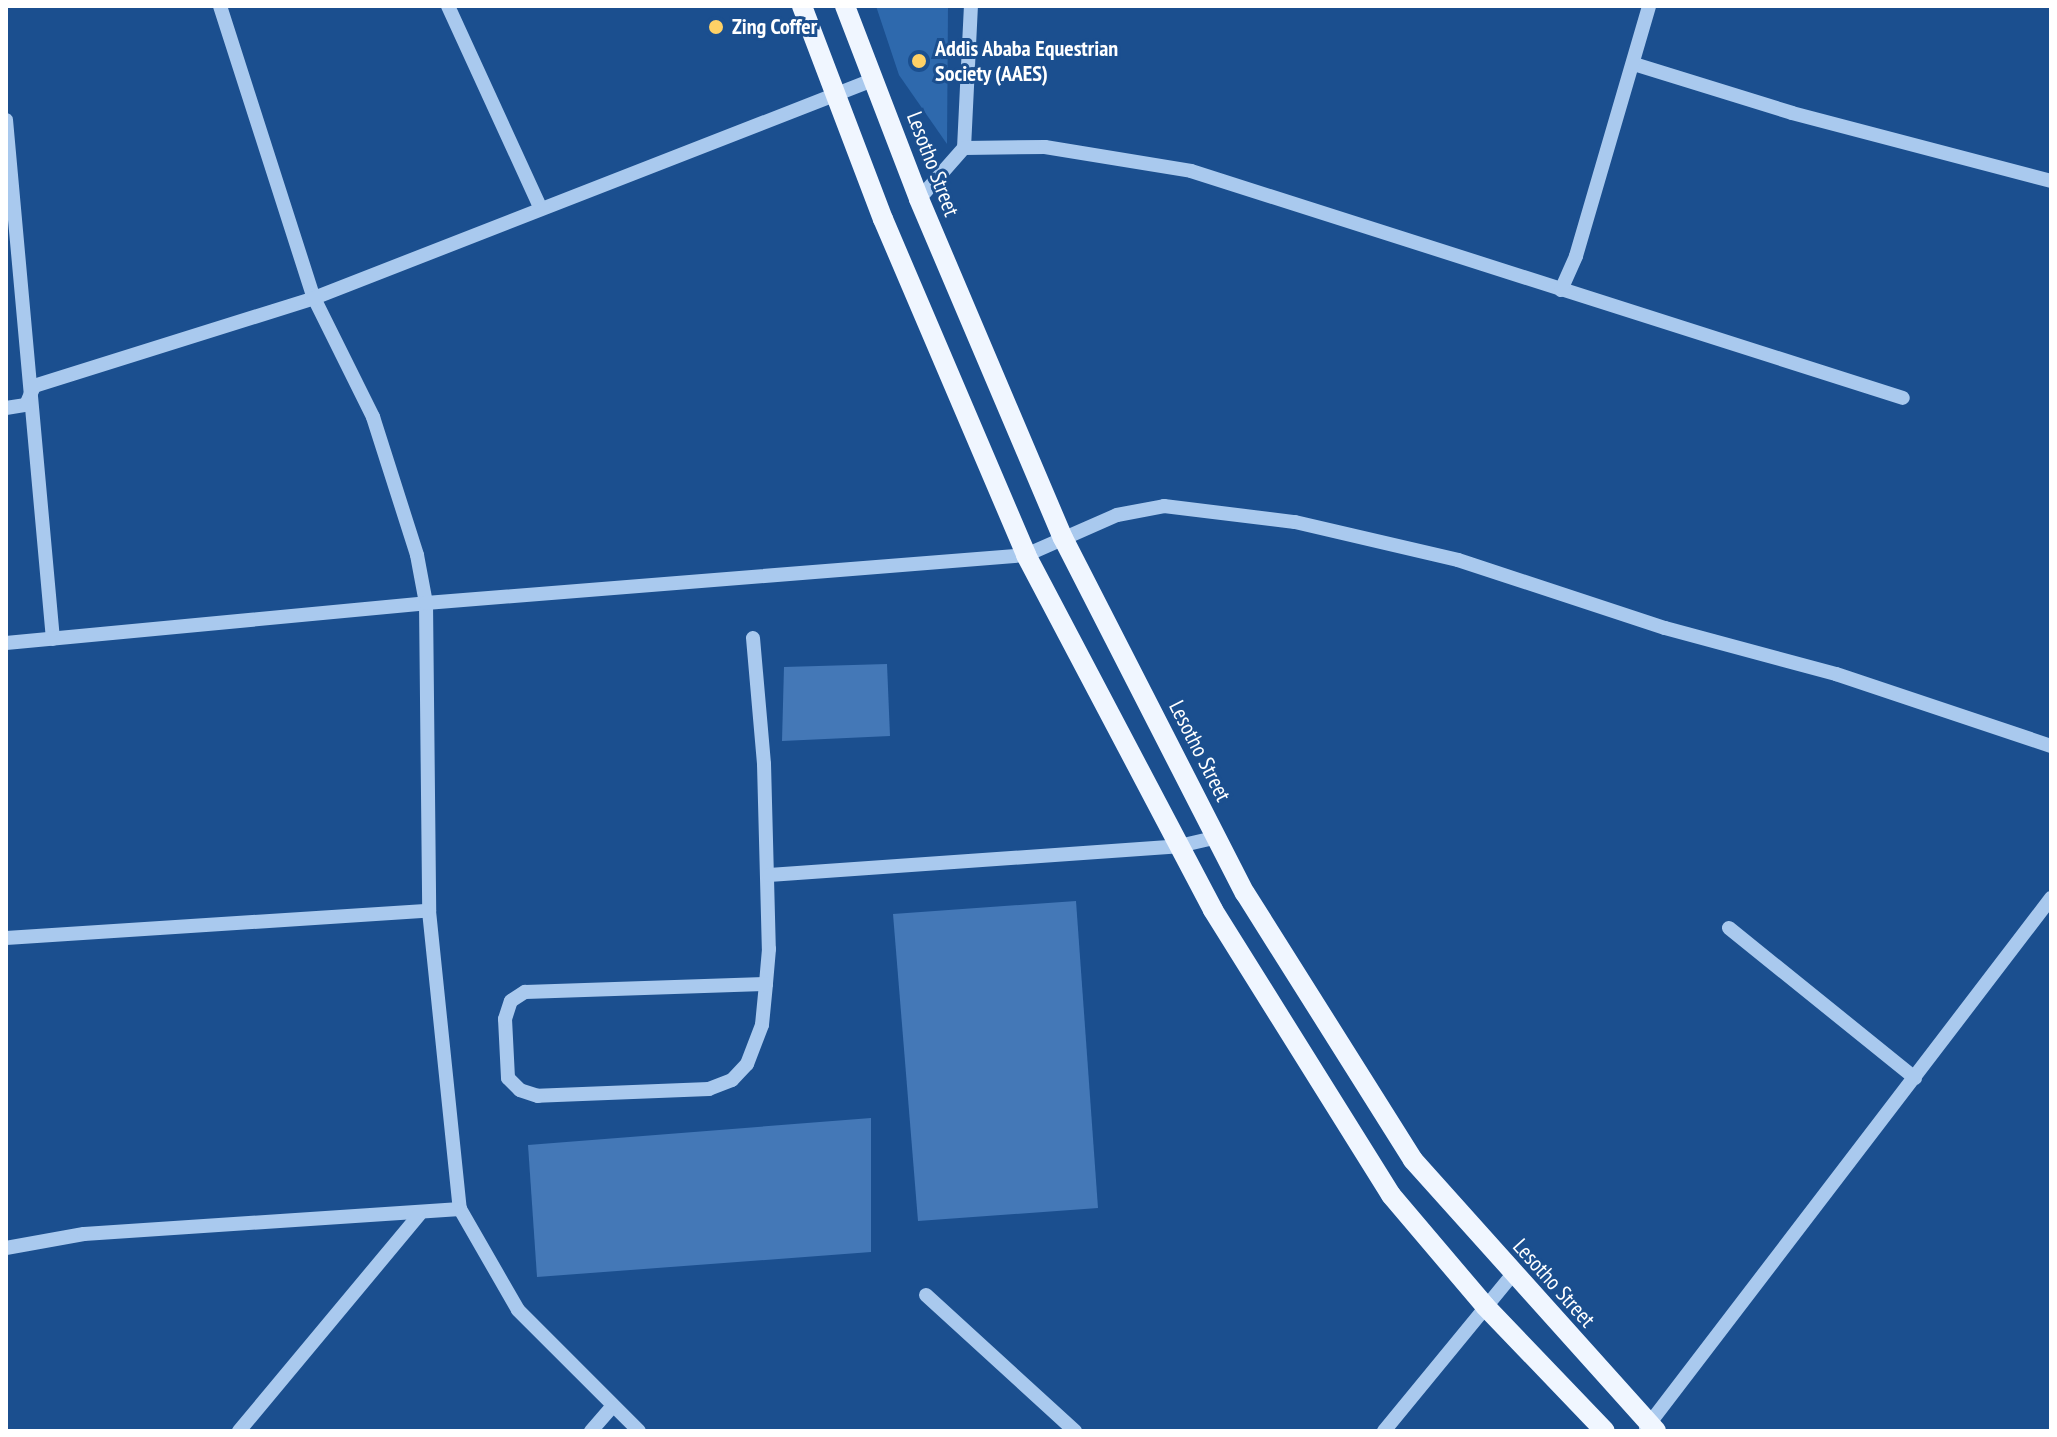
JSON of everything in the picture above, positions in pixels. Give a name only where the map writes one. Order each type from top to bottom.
[{"type":"main road","points":[[802,6],[883,219],[1026,555],[1213,910],[1391,1195],[1485,1306],[1605,1431]]},
{"type":"main road","name":"Lesotho Street","points":[[845,6],[919,199],[1063,538],[1245,893],[1413,1160],[1649,1429]]},
{"type":"street","points":[[220,6],[314,298],[373,417],[417,555],[426,603],[429,911],[460,1209],[518,1310],[611,1408],[639,1431]]},
{"type":"street","points":[[448,6],[541,209]]},
{"type":"street","points":[[919,199],[964,148],[971,6]]},
{"type":"street","points":[[1561,290],[1634,64],[1649,6]]},
{"type":"street","points":[[1634,64],[1792,113],[2051,181]]},
{"type":"street","points":[[6,408],[26,405],[34,386],[314,298],[875,79]]},
{"type":"street","points":[[6,120],[34,386],[53,639]]},
{"type":"street","points":[[964,148],[1045,147],[1191,171],[1903,398]]},
{"type":"street","points":[[6,643],[426,603],[1026,555],[1117,515],[1164,506],[1295,522],[1458,560],[1665,628],[1836,674],[2051,746]]},
{"type":"street","points":[[753,638],[769,875],[766,984],[762,1025],[747,1064],[732,1080],[709,1089],[538,1096],[520,1090],[508,1078],[505,1019],[511,1001],[525,992],[766,984]]},
{"type":"street","points":[[769,875],[1179,846],[1217,837]]},
{"type":"street","points":[[1649,1429],[2051,898]]},
{"type":"street","points":[[6,938],[429,911]]},
{"type":"street","points":[[1729,928],[1915,1078]]},
{"type":"street","points":[[6,1248],[84,1234],[338,1214],[419,1215],[460,1209]]},
{"type":"street","points":[[239,1431],[419,1215]]},
{"type":"street","points":[[1384,1431],[1513,1274]]},
{"type":"street","points":[[926,1295],[1075,1431]]},
{"type":"street","points":[[591,1431],[611,1408]]},
{"type":"shaded area","name":"Addis Ababa Equestrian Society (AAES)","points":[[876,6],[948,6],[947,144],[899,75]]},
{"type":"building","points":[[887,664],[890,736],[782,741],[784,667]]},
{"type":"building","points":[[1076,901],[1098,1208],[918,1221],[893,914]]},
{"type":"building","points":[[871,1118],[871,1252],[537,1277],[528,1145]]},
{"type":"place","name":"Zing Coffer","points":[[716,27]]},
{"type":"place","name":"Addis Ababa Equestrian Society (AAES)","points":[[919,61]]}]
